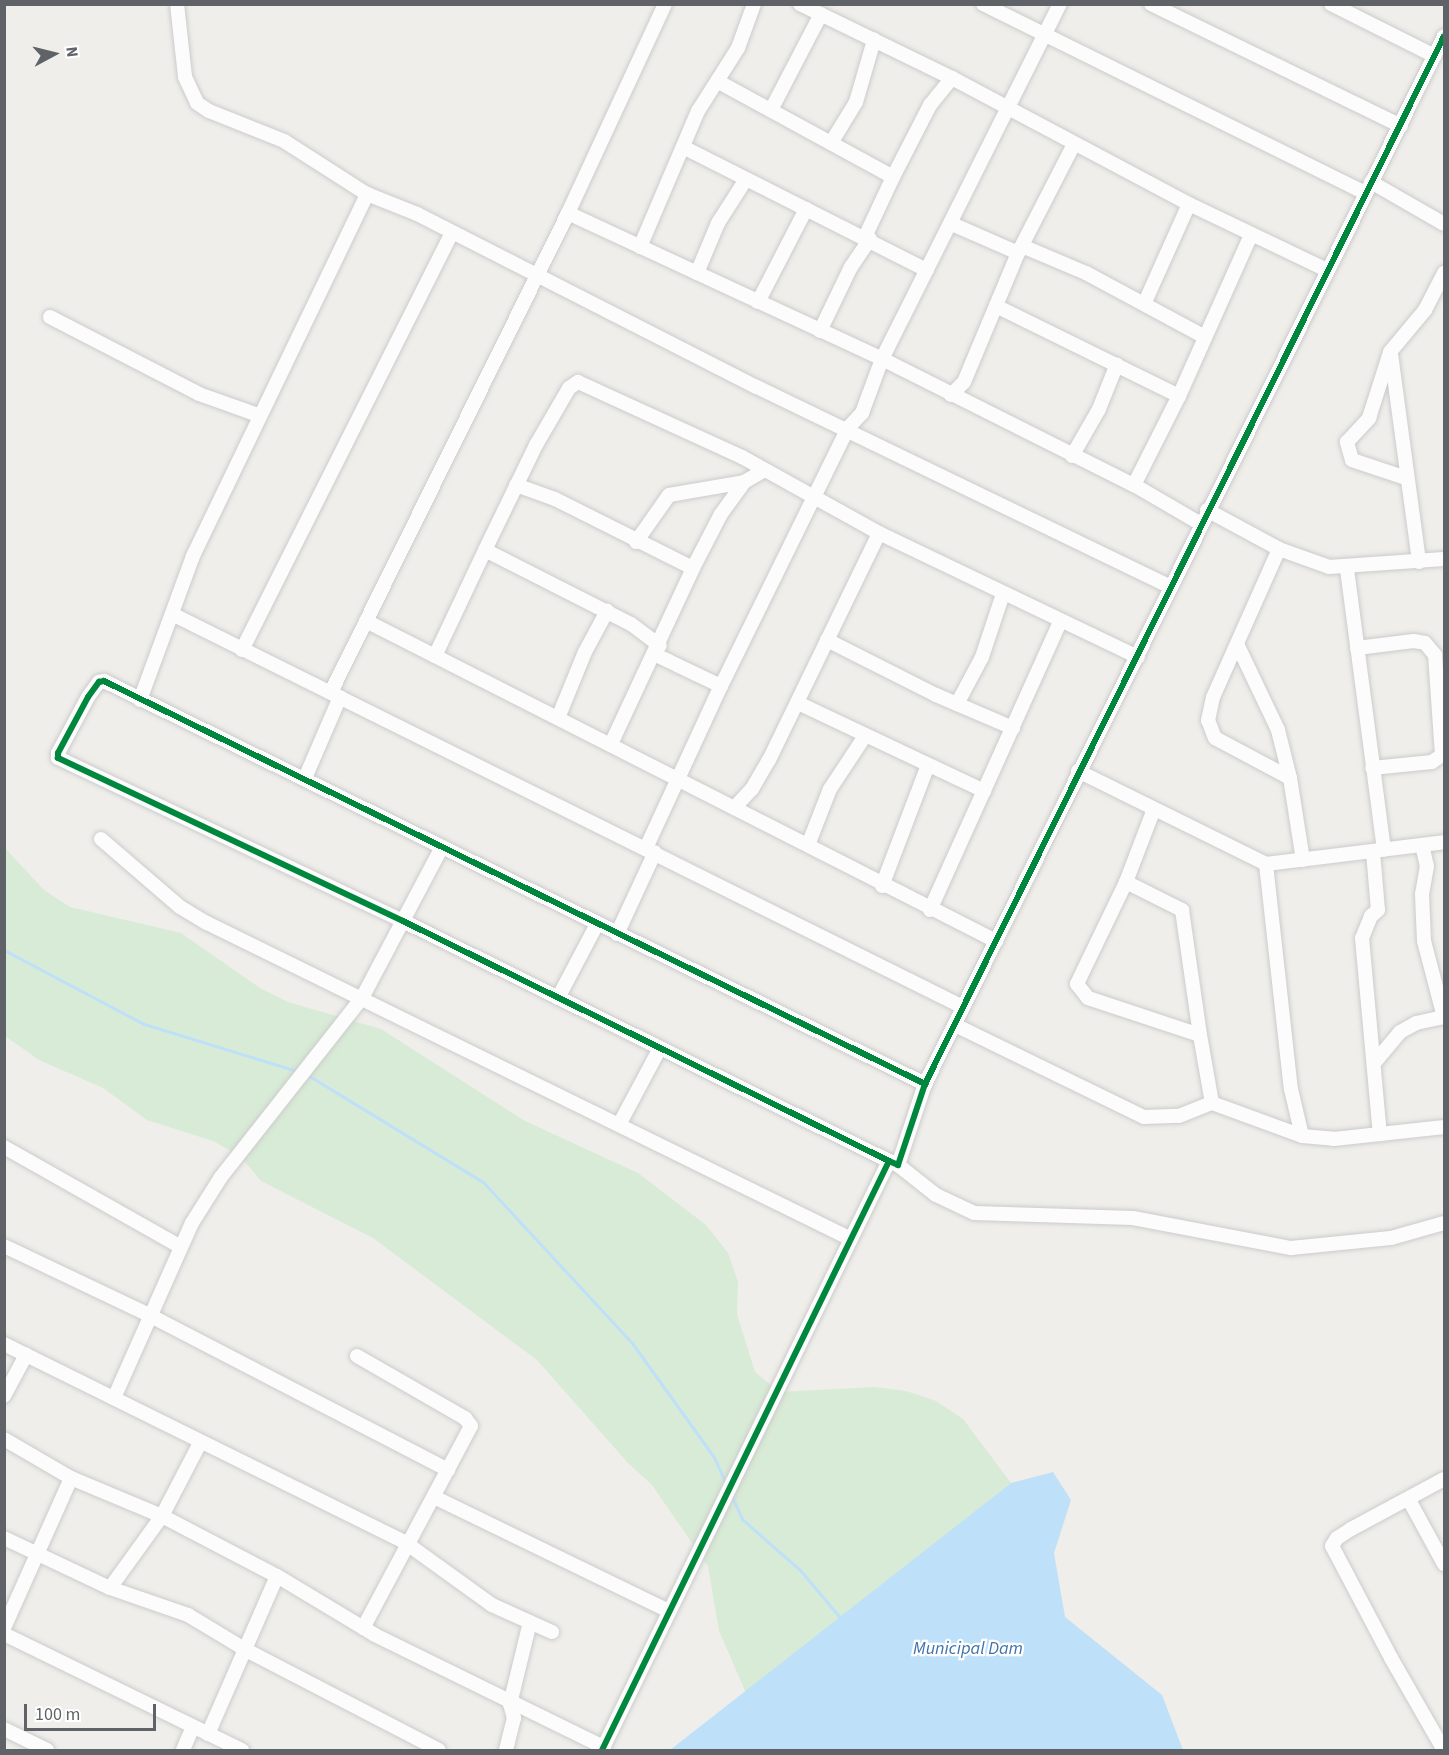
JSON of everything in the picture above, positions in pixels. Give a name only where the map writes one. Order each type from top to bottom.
[{"type":"street","points":[[177,4],[185,77],[197,103],[284,141],[367,194],[538,274],[757,387],[848,428],[1169,586]]},
{"type":"street","points":[[305,778],[335,695],[366,621],[568,213],[665,4]]},
{"type":"street","points":[[640,247],[685,148],[698,111],[738,48],[754,4]]},
{"type":"street","points":[[800,4],[952,78],[1189,204],[1327,270]]},
{"type":"street","points":[[982,4],[1444,224]]},
{"type":"street","points":[[617,934],[678,776],[848,428],[862,413],[882,359],[951,224],[1006,106],[1060,4]]},
{"type":"street","points":[[1151,4],[1401,126]]},
{"type":"street","points":[[1331,4],[1435,56]]},
{"type":"street","points":[[771,110],[821,15]]},
{"type":"street","points":[[4,1439],[71,1478],[162,1516],[277,1576],[363,1628],[603,1749],[851,1239],[893,1163],[925,1084],[1078,771],[1138,657],[1169,586],[1444,36]]},
{"type":"street","points":[[831,143],[856,102],[874,40]]},
{"type":"street","points":[[820,331],[851,267],[868,238],[893,177],[930,105],[952,78]]},
{"type":"street","points":[[717,81],[893,177]]},
{"type":"street","points":[[951,395],[964,382],[1020,249],[1074,144]]},
{"type":"street","points":[[685,148],[868,238],[927,270]]},
{"type":"street","points":[[696,273],[718,223],[746,179]]},
{"type":"street","points":[[140,700],[174,615],[193,556],[258,415],[367,194]]},
{"type":"street","points":[[1145,302],[1189,204]]},
{"type":"street","points":[[758,302],[806,209]]},
{"type":"street","points":[[568,213],[882,359],[1134,485],[1201,524]]},
{"type":"street","points":[[951,224],[1020,249],[1145,302],[1205,337]]},
{"type":"street","points":[[242,650],[452,233]]},
{"type":"street","points":[[1134,485],[1179,396],[1251,235]]},
{"type":"street","points":[[1406,478],[1352,460],[1347,451],[1347,442],[1369,418],[1390,352],[1425,310],[1444,273]]},
{"type":"street","points":[[996,306],[1179,396]]},
{"type":"street","points":[[50,317],[199,394],[258,415]]},
{"type":"street","points":[[1390,352],[1419,562]]},
{"type":"street","points":[[1072,456],[1099,409],[1117,364]]},
{"type":"street","points":[[435,656],[516,485],[569,388],[578,382],[742,457],[763,471],[879,532],[1060,622],[1138,657]]},
{"type":"street","points":[[636,542],[669,495],[744,482],[763,471]]},
{"type":"street","points":[[611,744],[658,650],[693,568],[721,514],[744,482]]},
{"type":"street","points":[[516,485],[555,499],[636,542],[693,568]]},
{"type":"street","points":[[1207,510],[1279,549],[1309,562],[1347,569],[1444,559]]},
{"type":"street","points":[[734,808],[764,770],[879,532]]},
{"type":"street","points":[[1279,549],[1238,646],[1213,697],[1210,732],[1290,778]]},
{"type":"street","points":[[485,550],[607,611],[658,650],[721,686]]},
{"type":"street","points":[[1347,569],[1372,768],[1378,851],[1378,910],[1371,916],[1362,938],[1368,1026],[1375,1062],[1380,1134]]},
{"type":"street","points":[[957,704],[982,657],[1003,594]]},
{"type":"street","points":[[558,718],[585,652],[607,611]]},
{"type":"street","points":[[174,615],[963,1007]]},
{"type":"street","points":[[366,621],[678,776],[882,886],[996,941]]},
{"type":"street","points":[[930,910],[1060,622]]},
{"type":"street","points":[[827,640],[957,704],[1013,728]]},
{"type":"street","points":[[1357,648],[1414,641],[1425,643],[1435,655],[1442,755],[1432,762],[1372,768]]},
{"type":"street","points":[[1238,646],[1278,730],[1290,778],[1303,860]]},
{"type":"street","points":[[925,1084],[617,934],[305,778],[99,681],[58,758],[403,921],[659,1050],[893,1163],[936,1195],[974,1213],[1132,1218],[1291,1248],[1391,1238],[1444,1222]]},
{"type":"street","points":[[798,703],[984,791]]},
{"type":"street","points":[[808,845],[830,789],[866,736]]},
{"type":"street","points":[[882,886],[928,765]]},
{"type":"street","points":[[1078,771],[1266,864],[1444,842]]},
{"type":"street","points":[[1154,808],[1126,882],[1078,979],[1078,988],[1088,998],[1200,1035]]},
{"type":"street","points":[[101,839],[180,907],[477,1058],[620,1123],[851,1239]]},
{"type":"street","points":[[1375,1062],[1400,1032],[1416,1023],[1444,1017],[1424,941],[1422,894],[1427,866],[1422,845]]},
{"type":"street","points":[[114,1398],[181,1247],[221,1177],[362,998],[442,847]]},
{"type":"street","points":[[1266,864],[1291,1089],[1302,1136]]},
{"type":"street","points":[[1126,882],[1182,910],[1212,1103]]},
{"type":"street","points":[[558,998],[597,924]]},
{"type":"street","points":[[955,1025],[1144,1117],[1179,1116],[1212,1103],[1302,1136],[1334,1139],[1444,1126]]},
{"type":"street","points":[[620,1123],[659,1050]]},
{"type":"street","points":[[4,1147],[181,1247]]},
{"type":"street","points":[[4,1246],[149,1315],[448,1470]]},
{"type":"street","points":[[4,1344],[406,1543],[492,1605],[552,1632]]},
{"type":"street","points":[[4,1396],[26,1355]]},
{"type":"street","points":[[357,1356],[470,1422],[470,1430],[406,1543],[363,1628]]},
{"type":"street","points":[[110,1588],[162,1516],[200,1443]]},
{"type":"street","points":[[4,1628],[71,1478]]},
{"type":"street","points":[[1444,1479],[1409,1500],[1344,1533],[1333,1542],[1333,1549],[1444,1750]]},
{"type":"street","points":[[434,1497],[669,1611]]},
{"type":"street","points":[[1409,1500],[1444,1564]]},
{"type":"street","points":[[4,1538],[110,1588],[188,1615],[246,1650],[439,1750]]},
{"type":"street","points":[[208,1734],[277,1576]]},
{"type":"street","points":[[506,1750],[514,1718],[510,1704],[530,1622]]},
{"type":"street","points":[[4,1634],[242,1750]]},
{"type":"street","points":[[183,1750],[193,1727]]},
{"type":"street","points":[[4,1729],[47,1750]]},
{"type":"green space","points":[[4,847],[44,890],[70,907],[181,933],[260,988],[288,1002],[381,1029],[525,1121],[638,1173],[706,1225],[728,1253],[738,1282],[737,1314],[755,1372],[779,1392],[875,1387],[906,1391],[936,1401],[963,1419],[1011,1483],[746,1693],[719,1631],[708,1566],[652,1485],[628,1463],[537,1360],[373,1238],[261,1181],[240,1156],[213,1141],[147,1120],[103,1088],[39,1060],[5,1036]]},
{"type":"water","name":"Municipal Dam","points":[[1053,1472],[1071,1500],[1054,1553],[1065,1617],[1162,1695],[1183,1750],[670,1750],[1011,1483]]},
{"type":"waterway","points":[[4,950],[144,1024],[297,1071]]},
{"type":"waterway","points":[[306,1074],[483,1182],[632,1343],[714,1457],[726,1484]]},
{"type":"waterway","points":[[731,1495],[742,1519],[800,1570],[843,1621]]},
{"type":"cycle path","points":[[602,1750],[889,1161],[898,1165],[925,1084],[1444,36]]},
{"type":"cycle path","points":[[889,1161],[403,921],[58,758],[58,753],[88,697],[99,682],[104,681],[925,1084]]}]
